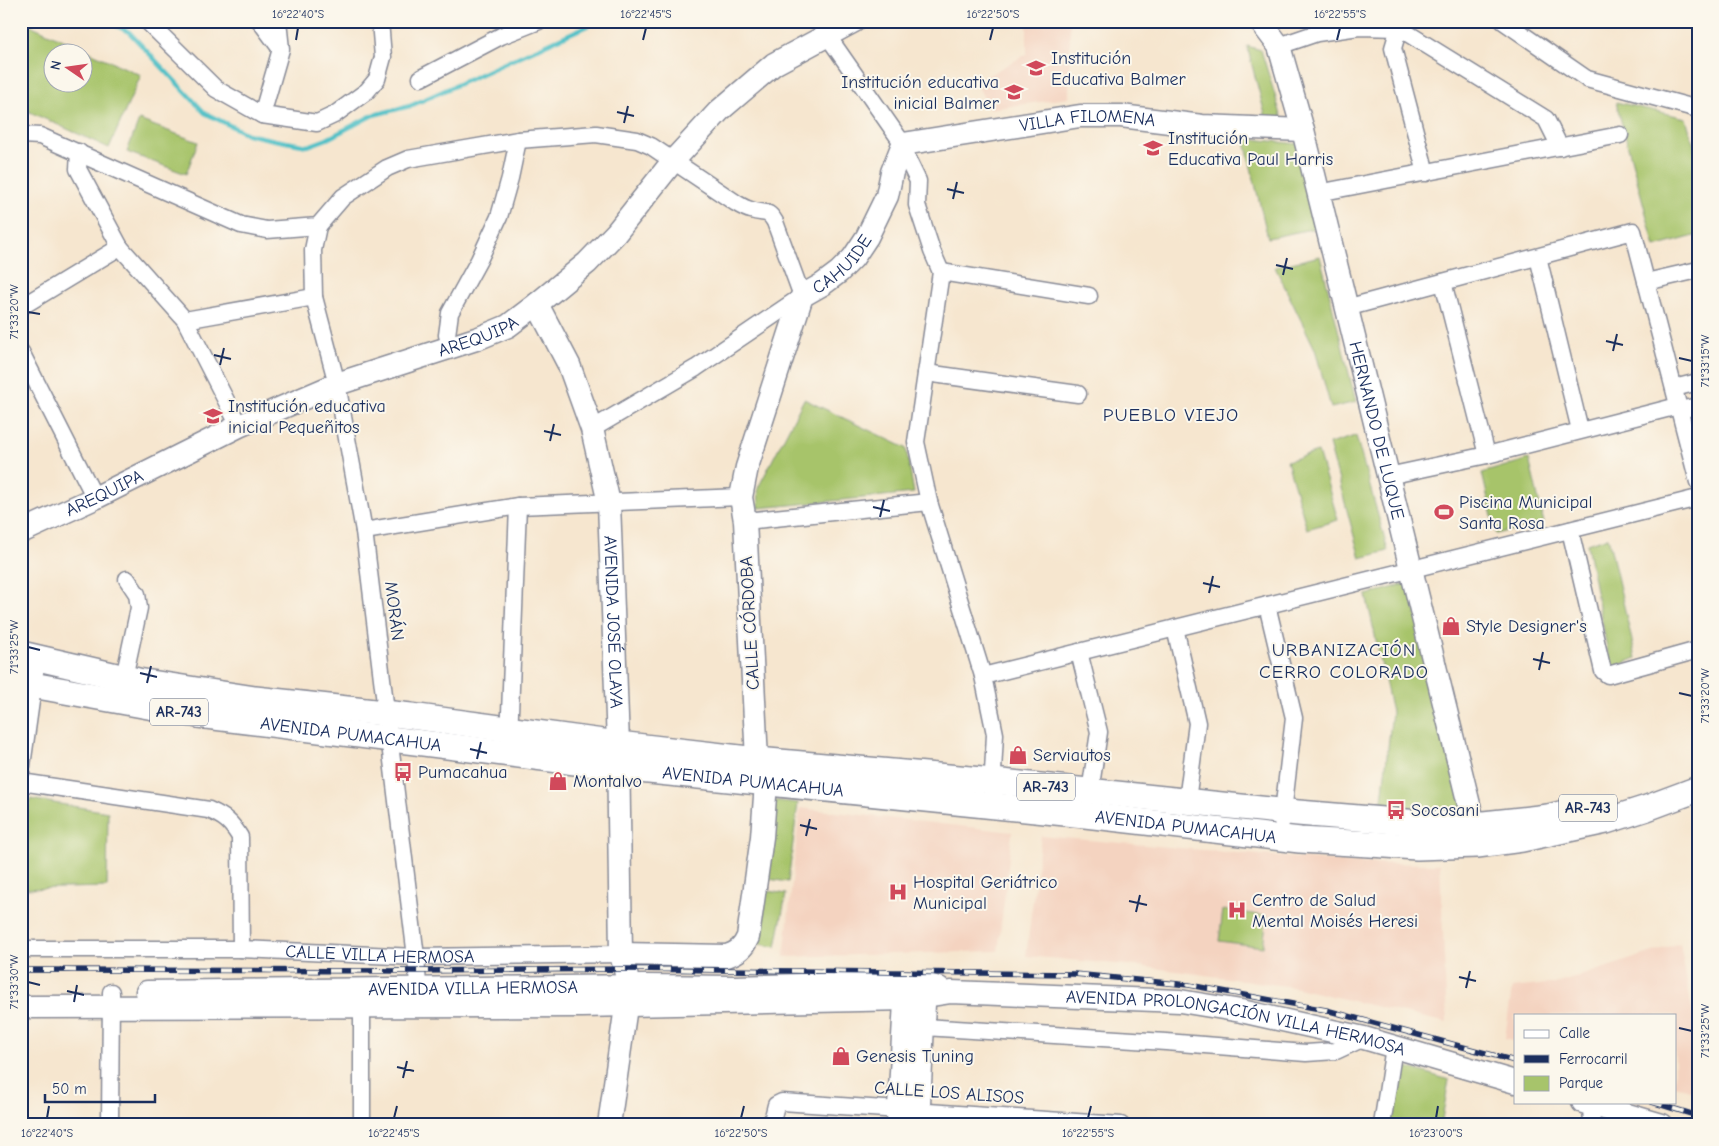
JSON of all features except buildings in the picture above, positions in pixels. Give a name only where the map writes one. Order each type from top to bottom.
[{"type":"main road","name":"AVENIDA PUMACAHUA","points":[[29,656],[124,678],[255,699],[510,730],[618,756],[766,783],[1280,838],[1410,846],[1475,835]]},
{"type":"main road","name":"AVENIDA PUMACAHUA","points":[[27,684],[118,702],[259,724],[389,738],[508,754],[757,760],[922,774],[1374,820],[1475,835]]},
{"type":"main road","points":[[920,800],[922,774]]},
{"type":"main road","name":"AR-743","points":[[1475,835],[1548,816],[1601,805],[1698,774]]},
{"type":"main road","name":"AR-743","points":[[1475,835],[1545,835],[1606,821],[1698,789]]},
{"type":"street","points":[[147,21],[216,89],[262,114],[317,123],[334,114],[367,91],[377,80],[384,57],[380,21]]},
{"type":"street","points":[[260,21],[281,50]]},
{"type":"street","points":[[262,114],[281,50],[278,21]]},
{"type":"street","points":[[421,78],[502,36],[539,21]]},
{"type":"street","name":"AREQUIPA","points":[[21,532],[95,498],[239,426],[337,384],[451,347],[508,326],[587,262],[616,233],[673,161],[719,111],[774,64],[854,21]]},
{"type":"street","name":"HERNANDO DE LUQUE","points":[[1260,21],[1278,46],[1303,130],[1475,835]]},
{"type":"street","points":[[1503,21],[1587,79],[1698,109]]},
{"type":"street","points":[[1278,46],[1317,33],[1359,27],[1407,27],[1546,119],[1560,147]]},
{"type":"street","points":[[1407,27],[1393,48],[1426,173]]},
{"type":"street","points":[[827,34],[902,146],[918,181],[917,205],[941,272],[916,442],[929,502],[983,676],[995,734],[990,806]]},
{"type":"street","name":"VILLA FILOMENA","points":[[902,146],[1080,116],[1122,116],[1202,126],[1303,130]]},
{"type":"street","points":[[21,135],[40,136],[241,225],[267,230],[318,226],[343,197],[387,168],[408,159],[518,140],[596,134],[619,136],[637,140],[651,146],[736,203],[751,210],[771,214],[776,222],[802,296]]},
{"type":"street","points":[[1318,193],[1620,135]]},
{"type":"street","points":[[451,347],[447,335],[450,313],[499,218],[518,140]]},
{"type":"street","name":"CAHUIDE","points":[[592,428],[696,368],[839,272],[853,258],[867,237],[886,196],[892,172],[902,146]]},
{"type":"street","points":[[79,152],[78,169],[120,247],[185,320],[239,426]]},
{"type":"street","name":"MORÁN","points":[[318,226],[313,250],[314,297],[337,384],[364,531],[416,958],[418,998]]},
{"type":"street","points":[[1346,308],[1633,231],[1698,482]]},
{"type":"street","points":[[21,308],[120,247]]},
{"type":"street","points":[[1538,257],[1580,430]]},
{"type":"street","points":[[1646,282],[1698,270]]},
{"type":"street","points":[[941,272],[1089,296]]},
{"type":"street","points":[[1444,282],[1487,454]]},
{"type":"street","name":"CALLE CÓRDOBA","points":[[738,952],[748,937],[762,837],[766,783],[757,760],[744,521],[741,497],[747,467],[802,296]]},
{"type":"street","points":[[185,320],[314,297]]},
{"type":"street","name":"AVENIDA JOSÉ OLAYA","points":[[537,304],[569,365],[592,428],[609,503],[618,756],[621,954],[620,995],[612,1056],[609,1125]]},
{"type":"street","points":[[21,352],[95,498]]},
{"type":"street","points":[[926,373],[1078,394]]},
{"type":"street","points":[[1674,388],[1698,382]]},
{"type":"street","points":[[1388,476],[1487,454],[1580,430],[1679,408],[1698,406]]},
{"type":"street","points":[[364,531],[518,506],[741,497]]},
{"type":"street","points":[[983,676],[1698,498]]},
{"type":"street","points":[[744,521],[929,502]]},
{"type":"street","points":[[508,754],[518,506]]},
{"type":"street","points":[[1570,530],[1603,671],[1608,675],[1698,650]]},
{"type":"street","points":[[118,702],[139,608],[137,594],[127,579]]},
{"type":"street","points":[[1267,605],[1294,718],[1280,838]]},
{"type":"street","points":[[1175,628],[1197,723],[1187,801]]},
{"type":"street","points":[[1079,652],[1099,732],[1090,792]]},
{"type":"street","points":[[21,773],[29,656]]},
{"type":"street","points":[[21,782],[209,810],[221,815],[233,824],[240,837],[241,949]]},
{"type":"street","name":"CALLE VILLA HERMOSA","points":[[21,949],[241,949],[416,958],[621,954],[722,956],[738,952]]},
{"type":"street","points":[[909,1117],[924,1027],[915,990]]},
{"type":"street","points":[[909,1117],[915,990]]},
{"type":"street","name":"AVENIDA VILLA HERMOSA","points":[[21,1007],[111,1000],[418,998],[915,990]]},
{"type":"street","name":"AVENIDA PROLONGACIÓN VILLA HERMOSA","points":[[915,990],[1180,1001],[1241,1011],[1364,1038],[1514,1082]]},
{"type":"street","name":"AVENIDA VILLA HERMOSA","points":[[21,992],[111,1000],[362,1006],[418,998]]},
{"type":"street","points":[[110,1125],[111,1000]]},
{"type":"street","points":[[362,1006],[362,1125]]},
{"type":"street","points":[[924,1027],[1306,1053],[1336,1051],[1364,1038]]},
{"type":"street","points":[[1382,1125],[1394,1047]]},
{"type":"street","name":"AVENIDA JOSÉ OLAYA","points":[[594,1125],[612,1056]]},
{"type":"street","name":"CALLE LOS ALISOS","points":[[771,1125],[776,1105],[782,1102],[909,1117],[1121,1125]]},
{"type":"street","points":[[1588,1111],[1662,1125]]},
{"type":"shaded area","name":"Institución Educativa Balmer","points":[[1027,21],[1070,21],[1069,98],[989,109],[976,82],[1027,54]]},
{"type":"shaded area","name":"Hospital Geriátrico Municipal","points":[[800,808],[1012,832],[998,951],[784,957]]},
{"type":"shaded area","name":"Centro de Salud Mental Moisés Heresi","points":[[1041,836],[1354,863],[1440,864],[1447,1023],[1293,987],[1139,966],[1026,956]]},
{"type":"shaded area","points":[[1680,943],[1698,1045],[1698,1092],[1676,1086],[1676,1014],[1514,1014],[1514,1041],[1505,1038],[1512,988],[1559,983]]},
{"type":"green space","points":[[21,21],[68,42],[42,42],[42,92],[92,92],[92,53],[141,75],[109,148],[21,108]]},
{"type":"green space","points":[[1247,46],[1261,50],[1282,118],[1267,122]]},
{"type":"green space","points":[[1616,102],[1686,118],[1698,160],[1698,235],[1655,247]]},
{"type":"green space","points":[[139,120],[198,142],[186,174],[127,152]]},
{"type":"green space","points":[[1244,138],[1298,144],[1316,228],[1268,238]]},
{"type":"green space","points":[[1320,256],[1356,402],[1331,408],[1315,349],[1275,267]]},
{"type":"green space","points":[[804,399],[906,448],[914,493],[759,508],[758,488]]},
{"type":"green space","points":[[1356,436],[1388,551],[1360,558],[1329,444]]},
{"type":"green space","points":[[1318,452],[1338,520],[1307,529],[1287,461]]},
{"type":"green space","points":[[1529,459],[1544,523],[1496,534],[1482,473]]},
{"type":"green space","points":[[1608,537],[1636,658],[1611,669],[1587,544]]},
{"type":"green space","points":[[1409,583],[1465,811],[1381,809],[1392,712],[1366,595]]},
{"type":"green space","points":[[30,799],[108,812],[107,887],[21,889],[21,849]]},
{"type":"green space","points":[[772,800],[798,803],[788,882],[762,878]]},
{"type":"green space","points":[[763,890],[786,894],[776,947],[753,943]]},
{"type":"green space","points":[[1223,910],[1267,916],[1263,947],[1219,941]]},
{"type":"green space","points":[[1398,1064],[1449,1080],[1441,1125],[1387,1125]]},
{"type":"waterway","points":[[107,21],[129,32],[205,113],[247,134],[308,146],[327,139],[373,115],[410,106],[598,21]]},
{"type":"railway","points":[[21,970],[417,971],[625,969],[1074,974],[1189,985],[1326,1010],[1514,1061]]},
{"type":"railway","points":[[1659,1104],[1698,1116]]},
{"type":"place","name":"Institución Educativa Balmer","points":[[1036,68]]},
{"type":"place","name":"Institución educativa inicial Balmer","points":[[1014,92]]},
{"type":"place","name":"Institución Educativa Paul Harris","points":[[1153,148]]},
{"type":"place","name":"Institución educativa inicial Pequeñitos","points":[[213,416]]},
{"type":"place","name":"Piscina Municipal Santa Rosa","points":[[1444,512]]},
{"type":"place","name":"Style Designer's","points":[[1451,626]]},
{"type":"place","name":"Serviautos","points":[[1018,755]]},
{"type":"place","name":"Pumacahua","points":[[403,772]]},
{"type":"place","name":"Montalvo","points":[[558,781]]},
{"type":"place","name":"Socosani","points":[[1396,810]]},
{"type":"place","name":"Hospital Geriátrico Municipal","points":[[898,892]]},
{"type":"place","name":"Centro de Salud Mental Moisés Heresi","points":[[1237,910]]},
{"type":"place","name":"Genesis Tuning","points":[[841,1056]]},
{"type":"district","name":"PUEBLO VIEJO","points":[[1171,415]]},
{"type":"district","name":"URBANIZACIÓN CERRO COLORADO","points":[[1344,661]]}]
